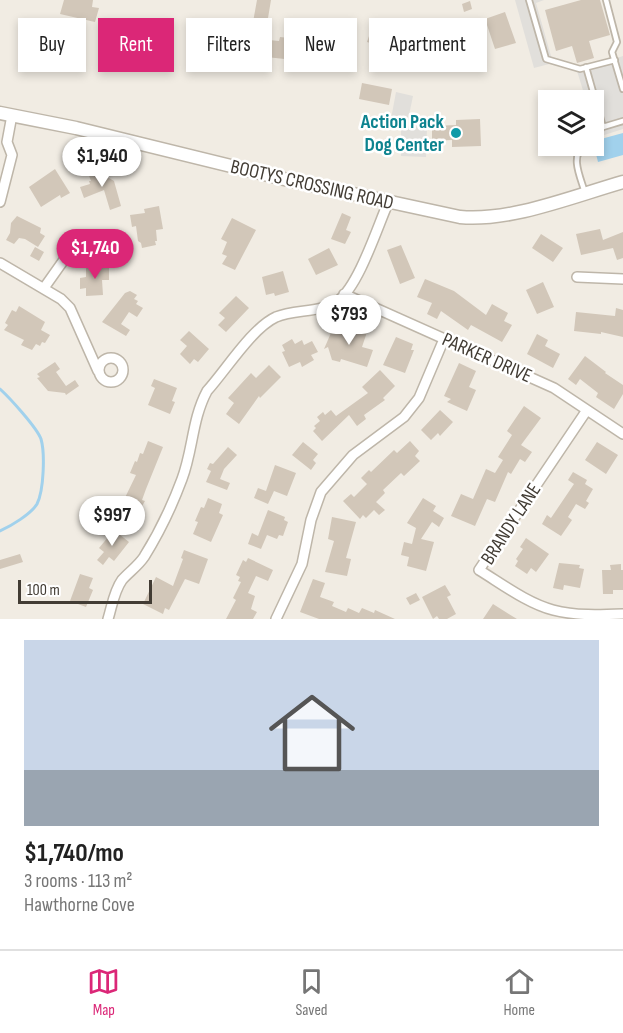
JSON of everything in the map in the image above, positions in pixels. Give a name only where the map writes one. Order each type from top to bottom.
[{"type":"street","points":[[0,202],[12,155],[3,146],[6,114]]},
{"type":"street","name":"BOOTYS CROSSING ROAD","points":[[6,114],[76,128],[450,216],[477,218],[511,214],[623,182]]},
{"type":"street","points":[[108,619],[122,581],[142,559],[159,532],[183,477],[192,432],[207,391],[258,330],[273,318],[330,305],[339,300],[357,276],[388,203]]},
{"type":"street","points":[[44,288],[78,240]]},
{"type":"street","points":[[0,263],[44,288],[70,308],[98,371]]},
{"type":"street","points":[[577,276],[623,279]]},
{"type":"street","name":"PARKER DRIVE","points":[[344,294],[554,388],[623,434]]},
{"type":"street","points":[[276,619],[302,564],[311,520],[321,492],[353,455],[404,417],[419,398],[444,339]]},
{"type":"street","name":"BRANDY LANE","points":[[587,410],[479,570],[526,599],[550,610],[589,615],[623,614]]},
{"type":"lane","points":[[529,0],[546,59],[580,69],[615,60]]},
{"type":"lane","points":[[606,0],[617,42],[612,52],[623,89]]},
{"type":"lane","points":[[586,68],[592,90]]},
{"type":"lane","points":[[604,127],[623,121]]},
{"type":"lane","points":[[576,156],[585,193]]},
{"type":"shaded area","points":[[515,0],[544,0],[536,3],[553,63],[534,68]]},
{"type":"shaded area","points":[[623,56],[623,129],[604,135],[604,90],[583,90],[577,71]]},
{"type":"shaded area","points":[[396,92],[413,96],[408,120],[391,119]]},
{"type":"shaded area","points":[[401,126],[427,127],[426,157],[401,156]]},
{"type":"water","points":[[623,133],[623,155],[598,162],[596,156],[604,156],[604,138]]},
{"type":"building","points":[[64,0],[93,0],[92,7],[99,8],[95,22],[86,18],[60,14]]},
{"type":"building","points":[[257,0],[271,0],[268,18],[254,18]]},
{"type":"building","points":[[581,0],[600,0],[610,35],[589,41],[594,58],[577,63],[572,46],[556,51],[545,10]]},
{"type":"building","points":[[470,1],[472,9],[464,12],[462,4]]},
{"type":"building","points":[[505,12],[516,43],[495,49],[487,18]]},
{"type":"building","points":[[280,37],[284,37],[284,59],[272,58],[272,40],[279,41]]},
{"type":"building","points":[[362,83],[392,89],[389,105],[359,99]]},
{"type":"building","name":"Action Pack Dog Center","points":[[480,119],[481,146],[452,147],[452,140],[432,141],[432,126],[456,125],[456,120]]},
{"type":"building","points":[[98,168],[98,171],[102,169],[104,175],[114,181],[121,206],[110,210],[104,190],[84,198],[80,187],[90,184],[88,173]]},
{"type":"building","points":[[55,169],[70,193],[61,198],[60,195],[41,207],[29,187]]},
{"type":"building","points":[[159,206],[163,229],[156,230],[156,245],[142,248],[138,241],[136,226],[132,227],[130,215],[145,213],[144,209]]},
{"type":"building","points":[[342,213],[351,217],[346,230],[351,232],[345,244],[331,239]]},
{"type":"building","points":[[17,216],[41,228],[40,233],[45,236],[38,247],[25,239],[19,238],[14,244],[6,240],[10,233],[11,223]]},
{"type":"building","points":[[232,218],[256,230],[235,270],[222,264],[227,256],[222,254],[227,242],[221,239]]},
{"type":"building","points":[[600,229],[603,240],[623,232],[623,258],[617,260],[613,248],[581,255],[576,234]]},
{"type":"building","points":[[541,234],[563,248],[553,262],[532,248]]},
{"type":"building","points":[[401,245],[415,278],[400,284],[387,250]]},
{"type":"building","points":[[35,247],[44,252],[39,261],[30,256]]},
{"type":"building","points":[[329,248],[338,265],[316,275],[308,259]]},
{"type":"building","points":[[109,265],[109,280],[102,280],[103,295],[86,296],[86,288],[80,289],[80,278],[86,277],[86,268]]},
{"type":"building","points":[[283,271],[289,292],[275,296],[274,293],[266,295],[262,277]]},
{"type":"building","points":[[425,279],[454,291],[486,315],[492,304],[508,313],[504,321],[512,325],[502,342],[471,325],[468,330],[441,311],[437,319],[427,314],[432,303],[417,297]]},
{"type":"building","points":[[543,282],[554,307],[537,314],[526,290]]},
{"type":"building","points":[[130,291],[137,295],[134,299],[138,301],[136,304],[143,308],[137,317],[129,312],[121,324],[130,330],[126,336],[102,322],[125,293]]},
{"type":"building","points":[[236,296],[249,308],[226,332],[218,325],[225,318],[219,313]]},
{"type":"building","points":[[19,306],[45,322],[41,330],[50,335],[45,343],[42,342],[40,346],[36,344],[32,350],[21,345],[24,340],[4,330],[8,325],[5,323],[12,310],[16,312]]},
{"type":"building","points":[[616,308],[623,310],[623,337],[601,332],[601,334],[574,331],[576,312],[615,316]]},
{"type":"building","points":[[334,326],[358,331],[359,326],[368,329],[362,347],[373,350],[367,367],[341,359],[340,362],[332,360],[328,347],[324,349]]},
{"type":"building","points":[[189,331],[209,349],[198,362],[194,359],[190,364],[180,354],[187,346],[180,340]]},
{"type":"building","points":[[537,334],[548,340],[545,346],[560,354],[553,368],[527,354]]},
{"type":"building","points":[[396,337],[413,344],[411,350],[414,350],[405,373],[383,365]]},
{"type":"building","points":[[292,339],[295,344],[302,340],[304,345],[312,341],[318,352],[311,355],[314,360],[302,367],[300,362],[289,367],[282,352],[285,351],[282,345]]},
{"type":"building","points":[[585,356],[623,385],[623,394],[614,409],[596,397],[598,393],[580,379],[576,385],[568,379]]},
{"type":"building","points":[[55,362],[60,369],[56,372],[66,386],[75,380],[79,386],[66,395],[48,391],[37,378],[40,377],[37,374]]},
{"type":"building","points":[[459,363],[476,371],[469,387],[476,390],[467,411],[447,402],[451,399],[444,396]]},
{"type":"building","points":[[269,365],[281,377],[260,398],[259,396],[239,424],[226,414],[234,403],[228,398],[251,373],[256,378]]},
{"type":"building","points":[[380,370],[395,386],[383,398],[385,400],[364,415],[366,419],[357,426],[349,415],[322,441],[313,431],[316,428],[314,426],[320,421],[317,417],[331,410],[336,416],[368,393],[362,387]]},
{"type":"building","points":[[154,379],[177,388],[170,414],[148,405],[155,388],[151,386]]},
{"type":"building","points":[[524,406],[541,418],[521,445],[532,452],[525,462],[520,459],[511,474],[508,472],[495,502],[487,499],[475,526],[451,516],[461,494],[473,499],[486,469],[495,473],[503,460],[498,457],[512,435],[507,431]]},
{"type":"building","points":[[440,410],[453,422],[440,436],[438,433],[431,440],[421,430]]},
{"type":"building","points":[[148,441],[163,447],[142,500],[145,501],[141,508],[144,509],[139,519],[119,510],[136,475],[130,473],[135,461],[137,462],[140,453],[143,454]]},
{"type":"building","points":[[410,441],[419,451],[415,456],[420,461],[404,476],[401,473],[383,490],[385,493],[376,502],[385,510],[379,515],[374,510],[366,518],[363,515],[360,519],[343,501],[351,494],[354,497],[367,484],[361,478],[369,470],[371,472],[394,450],[397,453]]},
{"type":"building","points":[[303,442],[318,454],[313,460],[316,463],[311,470],[292,455]]},
{"type":"building","points":[[597,442],[618,455],[606,474],[585,460]]},
{"type":"building","points":[[228,447],[237,455],[224,469],[220,479],[230,483],[227,490],[206,482],[211,471],[207,469],[210,463],[213,464]]},
{"type":"building","points":[[275,465],[296,473],[287,496],[274,491],[268,504],[254,498],[258,488],[266,491]]},
{"type":"building","points":[[573,472],[587,480],[585,484],[593,489],[586,501],[589,503],[585,509],[576,504],[568,517],[572,520],[561,536],[542,524],[547,515],[551,518],[574,484],[568,480]]},
{"type":"building","points":[[208,498],[222,504],[219,513],[223,515],[211,542],[193,534],[198,522],[195,521]]},
{"type":"building","points":[[423,498],[436,506],[433,511],[444,518],[439,527],[432,522],[421,539],[434,542],[426,571],[407,566],[409,557],[401,555],[404,542],[412,544],[416,528],[407,523]]},
{"type":"building","points":[[105,504],[116,509],[112,518],[101,513]]},
{"type":"building","points":[[268,510],[285,517],[284,520],[288,522],[283,536],[279,535],[277,539],[267,535],[261,549],[248,544],[252,533],[258,536]]},
{"type":"building","points":[[332,517],[356,522],[346,558],[351,559],[347,576],[325,572],[334,541],[328,539]]},
{"type":"building","points":[[114,530],[129,542],[114,561],[109,557],[103,565],[97,560],[104,552],[99,548]]},
{"type":"building","points":[[526,538],[549,554],[536,572],[531,568],[527,574],[515,566],[518,561],[516,559],[523,549],[520,547]]},
{"type":"building","points":[[184,550],[208,559],[199,584],[185,579],[169,610],[165,608],[163,614],[143,604],[156,577],[173,586]]},
{"type":"building","points":[[20,554],[23,562],[0,569],[0,560]]},
{"type":"building","points":[[248,558],[273,570],[268,581],[256,576],[248,593],[255,596],[251,609],[257,612],[253,619],[226,619],[236,600],[233,598],[241,582],[238,581],[240,577],[236,575],[243,560],[246,562]]},
{"type":"building","points":[[559,563],[580,565],[579,568],[584,569],[580,588],[564,585],[563,590],[553,588]]},
{"type":"building","points":[[621,564],[623,590],[613,590],[613,594],[603,594],[602,570],[611,570],[610,565]]},
{"type":"building","points":[[80,574],[93,578],[89,588],[93,590],[86,607],[70,601]]},
{"type":"building","points":[[313,579],[325,583],[320,597],[334,602],[332,606],[346,612],[348,608],[359,613],[362,608],[374,613],[375,610],[395,619],[319,619],[300,612]]},
{"type":"building","points":[[445,585],[451,595],[447,597],[456,614],[447,619],[439,619],[437,616],[433,619],[422,597]]},
{"type":"building","points":[[416,593],[420,600],[410,605],[406,598]]},
{"type":"building","points":[[493,604],[517,619],[483,619]]},
{"type":"waterway","points":[[0,389],[23,413],[41,439],[43,462],[41,490],[37,504],[26,516],[0,531]]},
{"type":"place","name":"Action Pack Dog Center","points":[[456,133]]}]
